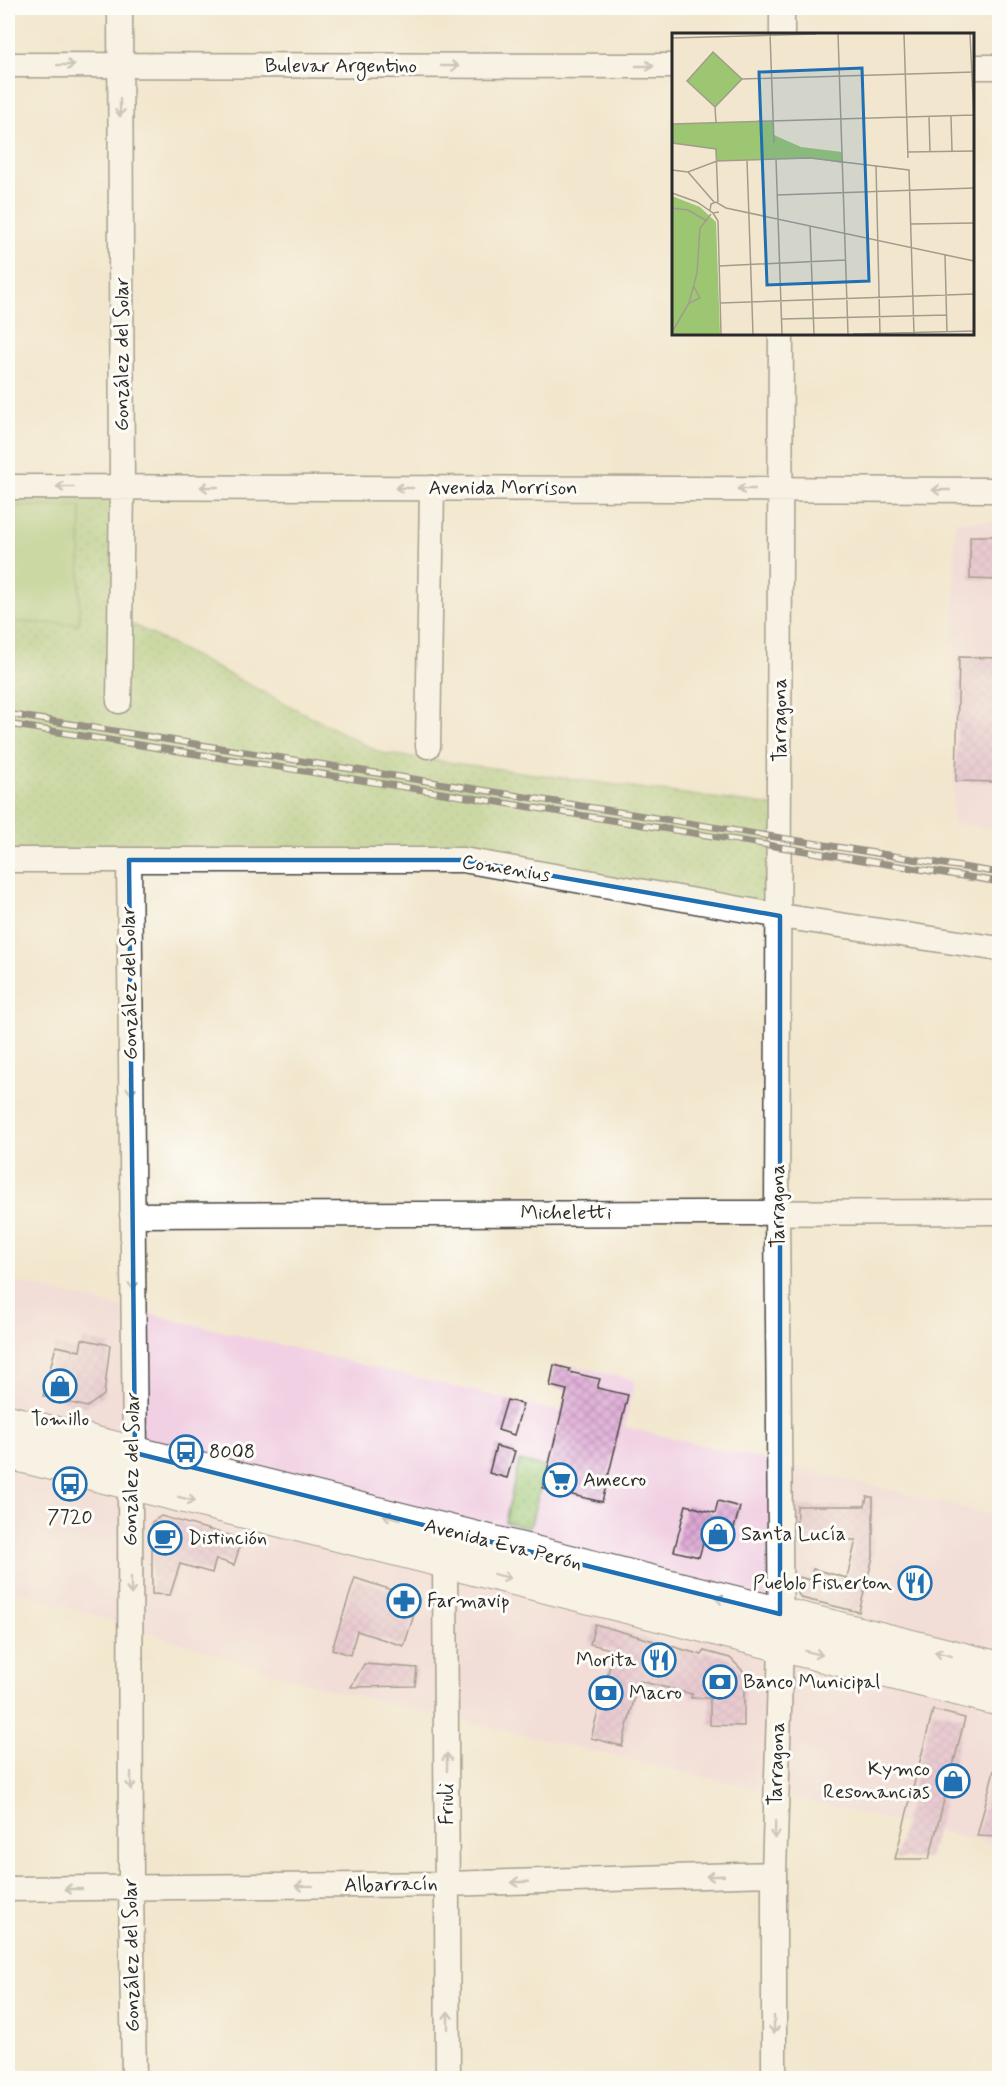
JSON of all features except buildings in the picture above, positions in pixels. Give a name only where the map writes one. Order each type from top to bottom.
[{"type":"main road","name":"Avenida Eva Perón","points":[[8,1421],[999,1668]]},
{"type":"main road","name":"Avenida Eva Perón","points":[[8,1453],[999,1700]]},
{"type":"street","name":"González del Solar","points":[[119,701],[122,487],[120,8]]},
{"type":"street","points":[[782,8],[782,33]]},
{"type":"street","name":"Bulevar Argentino","points":[[8,65],[672,66]]},
{"type":"street","points":[[974,67],[999,67]]},
{"type":"street","name":"Tarragona","points":[[774,2079],[774,1874],[781,1645],[777,1213],[781,334]]},
{"type":"street","name":"Avenida Morrison","points":[[8,487],[999,490]]},
{"type":"street","points":[[428,746],[432,488]]},
{"type":"street","name":"Comenius","points":[[8,860],[463,860],[780,916],[999,949]]},
{"type":"street","name":"González del Solar","points":[[129,860],[135,1453],[130,1485],[134,2079]]},
{"type":"street","name":"Micheletti","points":[[132,1215],[999,1212]]},
{"type":"street","name":"Friuli","points":[[440,1529],[445,1562],[448,2079]]},
{"type":"street","name":"Albarracín","points":[[8,1888],[447,1884],[774,1874]]},
{"type":"highlighted area","points":[[129,860],[463,860],[780,916],[780,1614],[135,1453]]},
{"type":"shaded area","points":[[955,521],[999,521],[999,830],[953,824]]},
{"type":"shaded area","points":[[8,1280],[561,1412],[573,1365],[635,1380],[625,1427],[999,1516],[999,1846],[319,1687],[8,1588]]},
{"type":"green space","points":[[8,487],[122,487],[120,618],[381,753],[780,807],[780,916],[463,860],[8,860]]},
{"type":"green space","points":[[8,506],[81,507],[79,624],[8,622]]},
{"type":"green space","points":[[519,1461],[545,1467],[530,1528],[505,1522]]},
{"type":"railway","points":[[8,714],[1000,873]]},
{"type":"railway","points":[[8,724],[1000,882]]},
{"type":"place","name":"Tomillo","points":[[60,1386]]},
{"type":"place","name":"8008","points":[[186,1452]]},
{"type":"place","name":"Amecro","points":[[560,1480]]},
{"type":"place","name":"7720","points":[[70,1484]]},
{"type":"place","name":"Santa Lucía","points":[[718,1534]]},
{"type":"place","name":"Distinción","points":[[165,1538]]},
{"type":"place","name":"Pueblo Fisherton","points":[[915,1583]]},
{"type":"place","name":"Farmavip","points":[[404,1601]]},
{"type":"place","name":"Morita","points":[[659,1660]]},
{"type":"place","name":"Banco Municipal","points":[[720,1682]]},
{"type":"place","name":"Macro","points":[[606,1693]]},
{"type":"place","name":"Kymco Resonancias","points":[[953,1781]]}]
